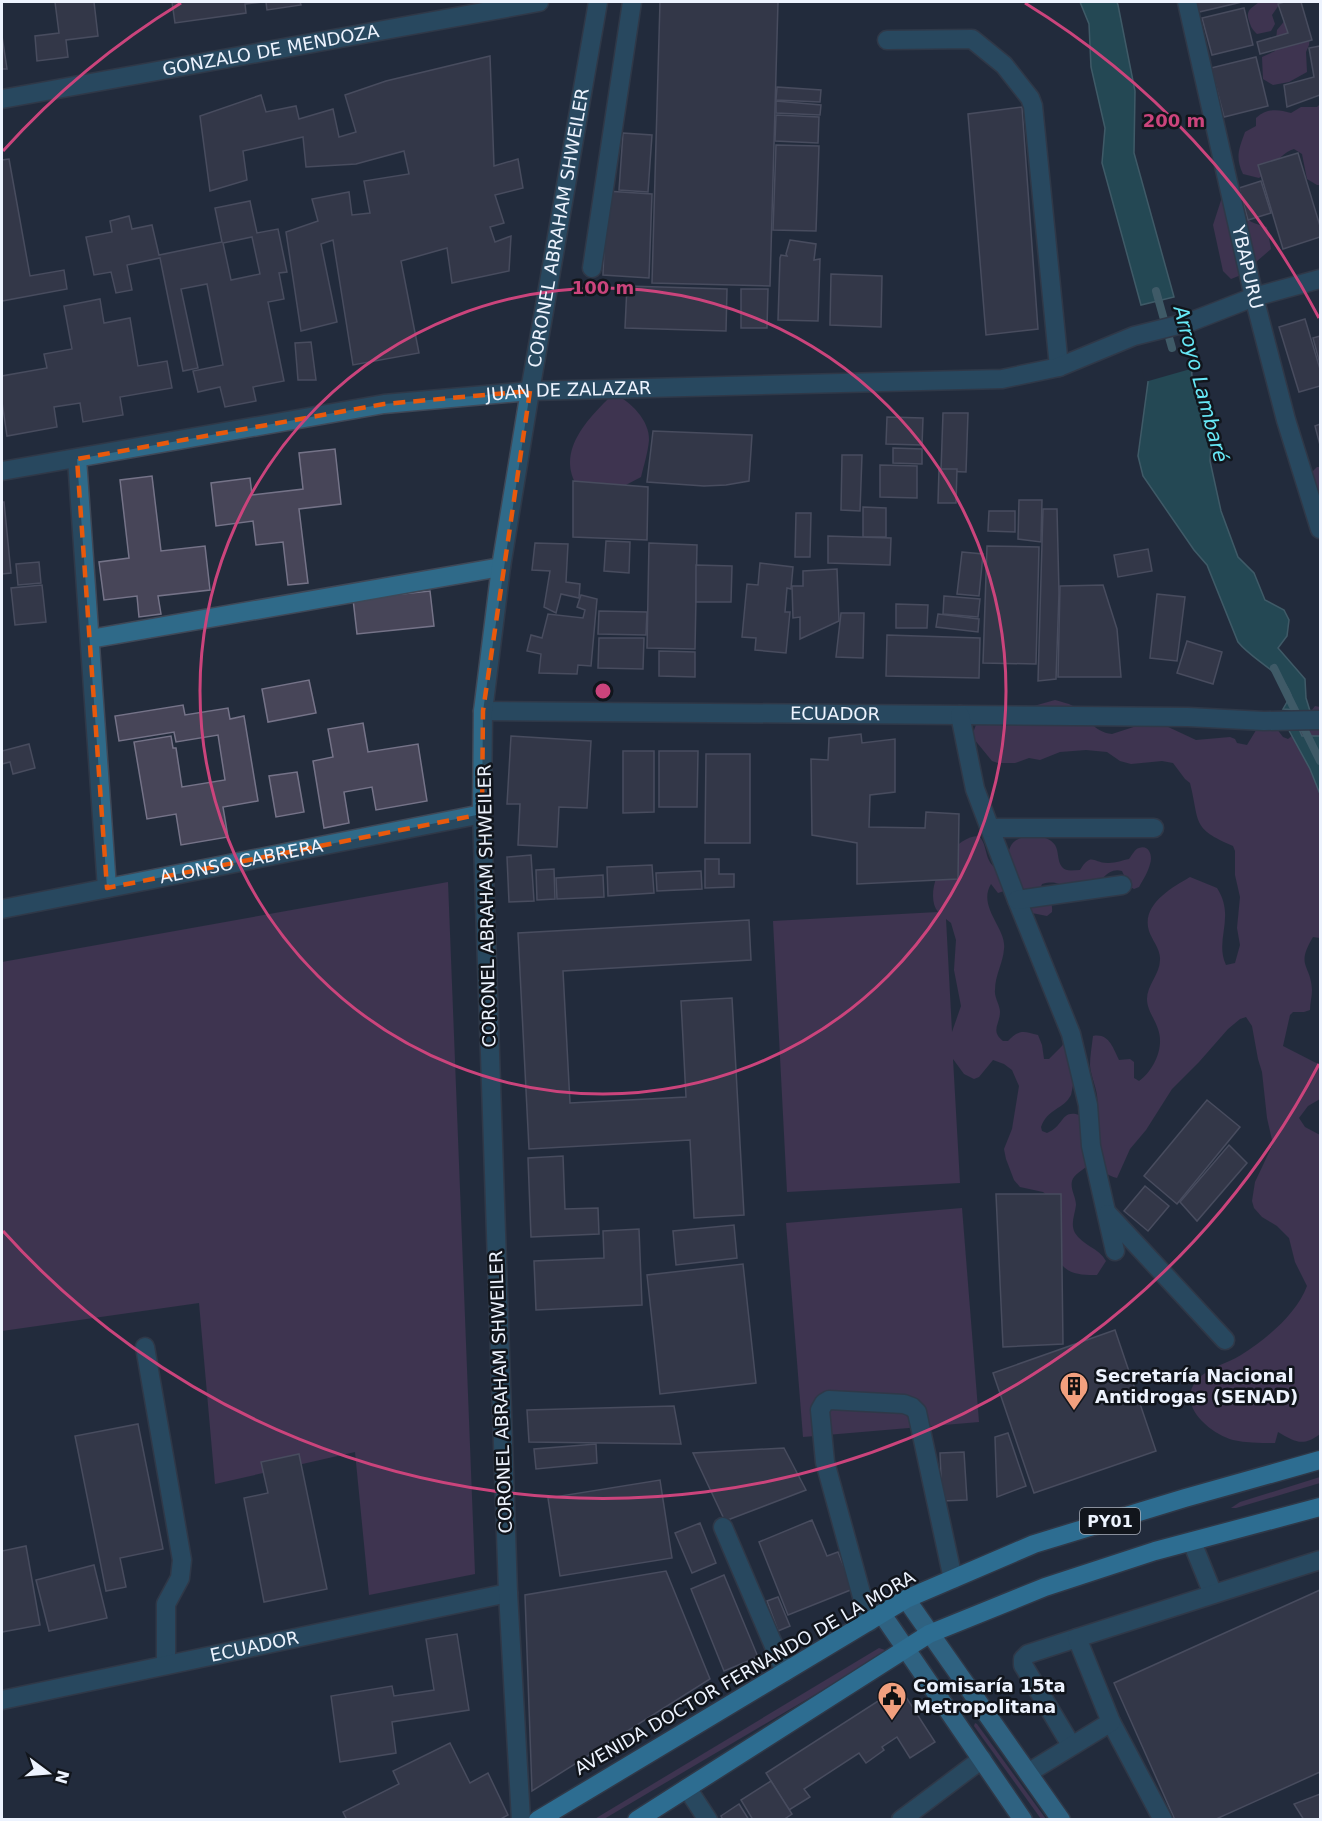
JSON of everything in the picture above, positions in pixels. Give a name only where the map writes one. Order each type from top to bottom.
[{"type":"highway","name":"AVENIDA DOCTOR FERNANDO DE LA MORA","points":[[538,1820],[906,1599],[1034,1544],[1185,1497],[1320,1460]]},
{"type":"highway","name":"PY01","points":[[637,1820],[929,1634],[1045,1587],[1192,1542],[1320,1507]]},
{"type":"main road","points":[[906,1599],[1061,1820]]},
{"type":"main road","points":[[875,1618],[905,1649],[1023,1820]]},
{"type":"street","name":"GONZALO DE MENDOZA","points":[[2,99],[539,2]]},
{"type":"street","name":"CORONEL ABRAHAM SHWEILER","points":[[521,1820],[508,1593],[482,814],[483,711],[501,567],[598,2]]},
{"type":"street","points":[[592,268],[632,2]]},
{"type":"street","name":"YBAPURU","points":[[1187,2],[1254,297],[1286,420],[1320,529]]},
{"type":"street","points":[[887,40],[972,39],[1004,64],[1030,98],[1033,106],[1059,367]]},
{"type":"street","points":[[1254,297],[1320,279]]},
{"type":"street","name":"JUAN DE ZALAZAR","points":[[2,471],[384,404],[530,391],[1002,379],[1059,367],[1134,336],[1190,322],[1254,297]]},
{"type":"street","points":[[77,459],[107,888]]},
{"type":"street","points":[[90,639],[501,567]]},
{"type":"street","name":"ECUADOR","points":[[483,711],[1188,717],[1264,722],[1320,720]]},
{"type":"street","points":[[960,715],[975,789],[1071,1034],[1088,1105],[1091,1146],[1115,1251]]},
{"type":"street","name":"ALONSO CABRERA","points":[[2,909],[482,814]]},
{"type":"street","points":[[990,828],[1154,828]]},
{"type":"street","points":[[1017,900],[1122,885]]},
{"type":"street","points":[[1106,1212],[1225,1340]]},
{"type":"street","points":[[145,1347],[182,1560],[180,1578],[166,1604],[166,1665]]},
{"type":"street","points":[[875,1618],[825,1462],[820,1410],[829,1400],[904,1404],[917,1412],[953,1579]]},
{"type":"street","points":[[723,1527],[786,1672]]},
{"type":"street","points":[[1192,1542],[1213,1594]]},
{"type":"street","points":[[1071,1745],[1023,1665],[1023,1659],[1028,1654],[1320,1560]]},
{"type":"street","name":"ECUADOR","points":[[2,1700],[508,1593]]},
{"type":"street","points":[[1077,1638],[1111,1722],[1163,1820]]},
{"type":"street","points":[[1028,1773],[1111,1722]]},
{"type":"street","points":[[901,1820],[982,1760]]},
{"type":"street","points":[[687,1788],[708,1820]]},
{"type":"highlighted area","points":[[530,391],[483,711],[482,814],[107,888],[77,459],[384,404]]},
{"type":"shaded area","points":[[1080,2],[1117,2],[1118,5],[1135,91],[1134,153],[1174,297],[1141,305],[1102,163],[1105,128],[1091,67],[1089,24]]},
{"type":"shaded area","points":[[1259,2],[1281,2],[1272,15],[1275,24],[1271,31],[1257,34],[1251,26],[1248,14]]},
{"type":"shaded area","points":[[1287,18],[1310,35],[1306,52],[1307,72],[1289,82],[1273,85],[1263,79],[1262,57],[1275,51],[1277,30]]},
{"type":"shaded area","points":[[1320,104],[1320,185],[1307,179],[1302,154],[1294,149],[1284,154],[1259,178],[1243,174],[1239,163],[1240,148],[1245,132],[1256,126],[1256,118],[1268,111],[1291,113],[1301,107],[1317,107]]},
{"type":"shaded area","points":[[1224,191],[1237,210],[1246,218],[1267,227],[1271,249],[1241,275],[1231,279],[1223,271],[1213,225]]},
{"type":"shaded area","points":[[1191,352],[1192,379],[1204,401],[1212,429],[1210,461],[1221,511],[1238,557],[1254,573],[1265,600],[1284,610],[1289,620],[1287,636],[1278,648],[1305,679],[1306,698],[1314,724],[1305,727],[1297,710],[1283,709],[1291,695],[1281,679],[1238,642],[1207,565],[1143,476],[1138,456],[1148,382],[1145,370]]},
{"type":"shaded area","points":[[613,394],[632,406],[646,426],[649,440],[641,477],[622,487],[576,484],[571,471],[570,459],[573,446],[594,413]]},
{"type":"shaded area","points":[[1320,467],[1320,490],[1314,491],[1310,474]]},
{"type":"shaded area","points":[[1055,700],[1073,706],[1095,727],[1105,733],[1112,734],[1149,722],[1166,726],[1196,740],[1230,737],[1237,743],[1247,745],[1258,727],[1273,724],[1283,737],[1288,739],[1315,706],[1320,707],[1320,938],[1313,937],[1305,954],[1305,965],[1312,990],[1310,1010],[1293,1012],[1290,1015],[1283,1046],[1320,1065],[1320,1099],[1308,1106],[1299,1118],[1305,1127],[1320,1135],[1320,1434],[1309,1441],[1299,1442],[1278,1432],[1275,1443],[1249,1442],[1224,1437],[1198,1417],[1190,1399],[1191,1390],[1197,1380],[1212,1369],[1241,1355],[1270,1334],[1296,1307],[1307,1286],[1295,1262],[1289,1238],[1277,1226],[1262,1217],[1254,1208],[1252,1201],[1255,1182],[1273,1144],[1267,1118],[1262,1072],[1252,1026],[1246,1017],[1228,1029],[1172,1089],[1146,1130],[1130,1149],[1117,1178],[1089,1165],[1073,1179],[1072,1187],[1076,1205],[1073,1223],[1075,1233],[1106,1261],[1097,1275],[1071,1272],[1062,1266],[1059,1261],[1051,1198],[1043,1192],[1020,1187],[1014,1180],[1004,1149],[1012,1129],[1019,1086],[1012,1070],[993,1060],[979,1077],[974,1079],[964,1074],[953,1059],[960,1183],[787,1192],[773,921],[938,912],[934,903],[933,891],[942,866],[958,844],[979,836],[992,865],[996,868],[1006,862],[1013,843],[1030,836],[1052,841],[1056,847],[1060,865],[1068,870],[1080,870],[1090,860],[1109,863],[1129,859],[1138,849],[1142,847],[1148,849],[1151,858],[1149,867],[1139,887],[1134,889],[1129,886],[1122,871],[1117,870],[1105,876],[1093,891],[1073,889],[1055,883],[1042,884],[1040,889],[1052,905],[1052,912],[1047,916],[1032,913],[1007,890],[998,893],[991,884],[988,901],[1004,941],[995,985],[995,995],[1000,1012],[997,1034],[1003,1041],[1008,1041],[1015,1034],[1022,1032],[1038,1035],[1044,1059],[1049,1059],[1062,1046],[1070,1029],[1080,1051],[1071,1095],[1044,1121],[1042,1131],[1047,1133],[1068,1115],[1079,1115],[1089,1119],[1094,1113],[1097,1106],[1097,1093],[1090,1065],[1093,1036],[1107,1039],[1119,1060],[1130,1059],[1134,1062],[1134,1078],[1139,1081],[1153,1065],[1159,1051],[1160,1036],[1147,999],[1158,970],[1160,956],[1149,931],[1148,922],[1149,913],[1159,898],[1190,877],[1217,888],[1225,909],[1223,955],[1226,965],[1235,963],[1240,945],[1237,928],[1240,897],[1235,875],[1235,851],[1233,846],[1204,829],[1197,816],[1190,783],[1173,763],[1162,761],[1131,764],[1120,761],[1107,752],[1086,750],[1060,752],[1040,760],[1029,758],[1015,763],[998,763],[992,761],[974,739],[973,733],[977,722]],"holes":[[[946,919],[951,923],[956,940],[954,970],[961,1006],[952,1032]]]},
{"type":"shaded area","points":[[1294,717],[1302,736],[1320,736],[1320,794],[1310,769],[1286,725]]},
{"type":"shaded area","points":[[448,882],[475,1574],[369,1595],[355,1452],[215,1484],[199,1303],[2,1331],[2,962]]},
{"type":"shaded area","points":[[962,1208],[979,1422],[803,1437],[786,1223]]},
{"type":"shaded area","points":[[1320,1477],[1320,1483],[1231,1508],[1240,1502]]},
{"type":"shaded area","points":[[879,1648],[885,1650],[882,1655],[604,1819],[593,1820]]},
{"type":"shaded area","points":[[975,1723],[1046,1819],[1041,1819],[974,1726]]},
{"type":"pier","points":[[1186,329],[1190,331],[1194,368],[1145,382],[1142,370],[1142,346]]},
{"type":"building","points":[[55,2],[94,2],[98,36],[66,40],[68,57],[37,61],[35,36],[59,33]]},
{"type":"building","points":[[172,2],[263,2],[245,4],[246,13],[175,23]]},
{"type":"building","points":[[266,2],[300,2],[301,5],[267,10]]},
{"type":"building","points":[[660,2],[778,2],[770,286],[652,283]]},
{"type":"building","points":[[1196,2],[1242,2],[1199,12]]},
{"type":"building","points":[[1301,2],[1312,40],[1260,54],[1257,42],[1288,33],[1278,4]]},
{"type":"building","points":[[1244,8],[1253,45],[1212,55],[1202,18]]},
{"type":"building","points":[[2,36],[7,69],[2,69]]},
{"type":"building","points":[[1320,46],[1320,95],[1287,107],[1284,85],[1314,77],[1309,48]]},
{"type":"building","points":[[490,56],[494,166],[518,159],[523,188],[495,195],[504,223],[490,227],[495,242],[511,236],[509,271],[452,283],[447,248],[401,261],[419,353],[353,365],[333,240],[321,244],[337,322],[301,331],[286,232],[318,221],[312,199],[349,192],[352,215],[370,213],[364,181],[409,174],[404,151],[356,164],[306,167],[303,137],[243,151],[247,180],[210,191],[200,116],[261,95],[266,112],[296,106],[299,119],[333,109],[339,137],[356,132],[345,95],[386,81]]},
{"type":"building","points":[[1256,57],[1268,106],[1224,117],[1211,68]]},
{"type":"building","points":[[777,87],[821,90],[820,102],[776,100]]},
{"type":"building","points":[[776,101],[821,105],[820,115],[776,113]]},
{"type":"building","points":[[1022,107],[1038,329],[986,335],[968,114]]},
{"type":"building","points":[[776,115],[819,117],[818,143],[775,141]]},
{"type":"building","points":[[623,133],[652,135],[648,192],[619,190]]},
{"type":"building","points":[[776,145],[819,146],[816,231],[773,230]]},
{"type":"building","points":[[1298,153],[1320,226],[1320,237],[1283,249],[1258,165]]},
{"type":"building","points":[[9,159],[30,276],[64,270],[67,289],[2,301],[2,160]]},
{"type":"building","points":[[1261,181],[1271,213],[1248,220],[1239,188]]},
{"type":"building","points":[[606,191],[652,194],[649,278],[603,275]]},
{"type":"building","points":[[250,201],[257,233],[278,229],[287,272],[279,273],[284,299],[268,302],[284,381],[253,387],[256,401],[225,407],[220,387],[198,392],[193,371],[223,365],[207,284],[181,289],[198,368],[183,371],[160,258],[127,265],[132,290],[116,293],[111,272],[94,275],[86,237],[112,232],[110,221],[129,216],[132,229],[152,225],[159,255],[222,242],[215,208]],"holes":[[[252,237],[260,274],[231,280],[223,243]]]},
{"type":"building","points":[[790,240],[816,244],[814,260],[820,259],[818,321],[778,320],[780,258],[781,255],[787,256]]},
{"type":"building","points":[[831,274],[882,276],[881,327],[830,325]]},
{"type":"building","points":[[627,286],[727,289],[726,331],[625,328]]},
{"type":"building","points":[[741,289],[768,289],[767,328],[741,328]]},
{"type":"building","points":[[100,299],[104,323],[130,318],[138,366],[167,361],[172,388],[120,397],[123,415],[83,422],[80,403],[54,407],[57,427],[7,436],[2,402],[2,376],[47,368],[44,354],[72,349],[64,306]]},
{"type":"building","points":[[1305,319],[1320,369],[1320,386],[1299,392],[1279,327]]},
{"type":"building","points":[[1320,336],[1320,364],[1313,338]]},
{"type":"building","points":[[311,342],[316,380],[298,380],[295,343]]},
{"type":"building","points":[[943,413],[968,413],[966,472],[941,471]]},
{"type":"building","points":[[887,417],[923,418],[922,445],[886,444]]},
{"type":"building","points":[[1320,424],[1320,445],[1315,426]]},
{"type":"building","points":[[653,431],[752,435],[749,481],[704,486],[647,482]]},
{"type":"building","points":[[893,448],[922,449],[922,464],[893,463]]},
{"type":"building","points":[[335,449],[341,504],[299,509],[308,583],[288,585],[283,542],[256,545],[253,521],[216,526],[211,483],[250,478],[252,495],[303,489],[299,453]]},
{"type":"building","points":[[842,455],[862,455],[860,511],[841,510]]},
{"type":"building","points":[[880,465],[917,466],[917,498],[880,497]]},
{"type":"building","points":[[939,469],[957,469],[956,503],[938,503]]},
{"type":"building","points":[[152,476],[161,551],[205,546],[210,590],[158,596],[161,614],[139,617],[137,596],[104,600],[99,562],[129,558],[120,480]]},
{"type":"building","points":[[573,481],[648,487],[647,540],[573,537]]},
{"type":"building","points":[[1019,500],[1042,500],[1041,542],[1018,539]]},
{"type":"building","points":[[2,502],[4,502],[11,573],[2,574]]},
{"type":"building","points":[[863,507],[886,508],[886,537],[863,537]]},
{"type":"building","points":[[1043,509],[1057,509],[1059,593],[1056,679],[1038,681]]},
{"type":"building","points":[[989,511],[1015,511],[1015,532],[988,531]]},
{"type":"building","points":[[796,513],[811,513],[810,557],[795,557]]},
{"type":"building","points":[[828,536],[891,538],[890,565],[828,563]]},
{"type":"building","points":[[606,541],[630,542],[629,573],[604,571]]},
{"type":"building","points":[[535,543],[568,544],[566,582],[580,584],[579,598],[561,594],[556,613],[544,607],[550,571],[532,570]]},
{"type":"building","points":[[649,543],[697,545],[695,649],[647,648]]},
{"type":"building","points":[[987,546],[1039,547],[1036,664],[983,663]]},
{"type":"building","points":[[1148,549],[1152,571],[1118,577],[1114,555]]},
{"type":"building","points":[[962,552],[983,554],[979,596],[957,594]]},
{"type":"building","points":[[39,562],[41,583],[18,585],[16,564]]},
{"type":"building","points":[[760,563],[793,567],[791,589],[787,588],[785,612],[790,612],[786,653],[755,650],[756,638],[742,637],[747,584],[758,585]]},
{"type":"building","points":[[696,565],[732,566],[731,602],[696,602]]},
{"type":"building","points":[[837,569],[839,621],[800,639],[800,617],[793,618],[792,586],[803,586],[803,571]]},
{"type":"building","points":[[42,585],[46,622],[15,625],[11,588]]},
{"type":"building","points":[[1103,585],[1117,629],[1121,677],[1058,677],[1060,586]]},
{"type":"building","points":[[430,591],[434,626],[357,634],[353,599]]},
{"type":"building","points":[[1157,594],[1185,597],[1177,661],[1150,658]]},
{"type":"building","points":[[581,595],[597,599],[591,666],[578,665],[577,674],[539,673],[541,654],[527,651],[531,635],[542,638],[548,614],[583,618],[585,610],[577,607]]},
{"type":"building","points":[[944,596],[980,599],[978,617],[943,614]]},
{"type":"building","points":[[896,604],[928,605],[927,628],[896,628]]},
{"type":"building","points":[[599,611],[647,612],[646,635],[598,634]]},
{"type":"building","points":[[841,613],[864,613],[863,658],[836,657]]},
{"type":"building","points":[[938,614],[979,619],[978,632],[936,627]]},
{"type":"building","points":[[887,635],[980,638],[979,678],[886,676]]},
{"type":"building","points":[[599,638],[644,638],[643,669],[598,668]]},
{"type":"building","points":[[1187,641],[1222,652],[1213,684],[1177,673]]},
{"type":"building","points":[[659,651],[695,652],[695,677],[659,676]]},
{"type":"building","points":[[309,680],[316,713],[268,722],[262,689]]},
{"type":"building","points":[[183,705],[185,715],[228,708],[230,719],[244,716],[258,801],[223,807],[228,837],[181,845],[176,814],[147,819],[134,742],[171,736],[173,748],[176,748],[182,787],[225,780],[218,735],[176,742],[174,732],[119,741],[115,716]]},
{"type":"building","points":[[363,723],[368,752],[418,744],[427,801],[376,810],[372,787],[344,792],[349,823],[324,828],[313,761],[333,757],[328,729]]},
{"type":"building","points":[[861,734],[862,743],[895,739],[895,792],[870,795],[869,827],[925,828],[926,812],[959,814],[958,879],[857,884],[857,843],[812,835],[811,759],[828,760],[829,738]]},
{"type":"building","points":[[511,736],[591,741],[587,808],[559,807],[557,847],[518,845],[520,804],[507,804]]},
{"type":"building","points":[[29,744],[35,768],[13,774],[10,762],[2,764],[2,751]]},
{"type":"building","points":[[623,751],[654,751],[654,812],[623,813]]},
{"type":"building","points":[[659,751],[698,751],[697,807],[659,807]]},
{"type":"building","points":[[706,754],[750,754],[750,843],[705,843]]},
{"type":"building","points":[[297,772],[304,812],[276,817],[269,776]]},
{"type":"building","points":[[531,855],[534,901],[509,902],[507,857]]},
{"type":"building","points":[[705,859],[719,859],[719,874],[734,874],[734,887],[705,888]]},
{"type":"building","points":[[652,865],[654,893],[608,896],[607,867]]},
{"type":"building","points":[[554,869],[555,899],[537,900],[536,870]]},
{"type":"building","points":[[701,871],[702,889],[657,891],[656,873]]},
{"type":"building","points":[[603,875],[604,897],[557,899],[556,878]]},
{"type":"building","points":[[749,920],[751,960],[563,971],[570,1103],[686,1097],[681,1001],[732,998],[744,1215],[694,1218],[690,1140],[529,1149],[518,933]]},
{"type":"building","points":[[1207,1100],[1240,1127],[1177,1204],[1144,1176]]},
{"type":"building","points":[[1229,1145],[1247,1163],[1197,1221],[1180,1202]]},
{"type":"building","points":[[563,1156],[565,1209],[598,1208],[599,1234],[531,1237],[528,1158]]},
{"type":"building","points":[[1145,1186],[1169,1206],[1148,1231],[1124,1211]]},
{"type":"building","points":[[996,1194],[1061,1194],[1063,1344],[1003,1347]]},
{"type":"building","points":[[734,1225],[737,1258],[676,1265],[673,1231]]},
{"type":"building","points":[[639,1229],[642,1305],[536,1310],[534,1261],[604,1258],[603,1231]]},
{"type":"building","points":[[743,1264],[756,1383],[660,1394],[647,1275]]},
{"type":"building","name":"Secretaría Nacional Antidrogas (SENAD)","points":[[1115,1330],[1156,1451],[1034,1493],[993,1373]]},
{"type":"building","points":[[674,1406],[681,1444],[529,1442],[527,1410]]},
{"type":"building","points":[[138,1424],[163,1549],[120,1558],[126,1587],[106,1591],[75,1436]]},
{"type":"building","points":[[1008,1433],[1026,1486],[997,1497],[995,1437]]},
{"type":"building","points":[[596,1444],[597,1463],[536,1469],[534,1449]]},
{"type":"building","points":[[784,1448],[806,1490],[725,1521],[693,1453]]},
{"type":"building","points":[[964,1452],[967,1500],[942,1501],[940,1453]]},
{"type":"building","points":[[299,1454],[327,1589],[264,1602],[244,1498],[268,1493],[261,1462]]},
{"type":"building","points":[[660,1480],[672,1558],[560,1576],[548,1498]]},
{"type":"building","points":[[812,1520],[827,1556],[838,1552],[853,1589],[788,1615],[759,1542]]},
{"type":"building","points":[[700,1523],[716,1563],[692,1573],[675,1533]]},
{"type":"building","points":[[26,1546],[40,1625],[2,1632],[2,1551]]},
{"type":"building","points":[[94,1565],[107,1618],[49,1631],[36,1580]]},
{"type":"building","points":[[666,1571],[710,1679],[532,1791],[525,1595]]},
{"type":"building","points":[[724,1575],[758,1657],[724,1671],[691,1589]]},
{"type":"building","points":[[1320,1590],[1320,1772],[1214,1820],[1175,1820],[1114,1683]]},
{"type":"building","points":[[778,1597],[790,1626],[778,1631],[767,1601]]},
{"type":"building","points":[[457,1634],[469,1710],[392,1722],[396,1753],[340,1762],[331,1696],[392,1686],[394,1696],[434,1690],[426,1639]]},
{"type":"building","points":[[889,1694],[896,1704],[906,1697],[935,1742],[910,1758],[897,1737],[882,1747],[884,1750],[866,1763],[859,1753],[804,1789],[810,1797],[789,1810],[766,1773]]},
{"type":"building","points":[[450,1743],[470,1783],[488,1773],[508,1815],[499,1820],[347,1820],[343,1812],[399,1784],[393,1771]]},
{"type":"building","points":[[771,1781],[792,1814],[783,1820],[753,1820],[741,1800]]},
{"type":"building","points":[[1320,1794],[1320,1820],[1304,1820],[1294,1804]]},
{"type":"building","points":[[739,1804],[749,1820],[723,1820],[721,1816]]},
{"type":"waterway","name":"Arroyo Lambaré","points":[[1156,291],[1172,348]]},
{"type":"waterway","name":"Arroyo Lambaré","points":[[1274,668],[1320,761]]},
{"type":"place","name":"Secretaría Nacional Antidrogas (SENAD)","points":[[1074,1412]]},
{"type":"place","name":"Comisaría 15ta Metropolitana","points":[[892,1722]]}]
